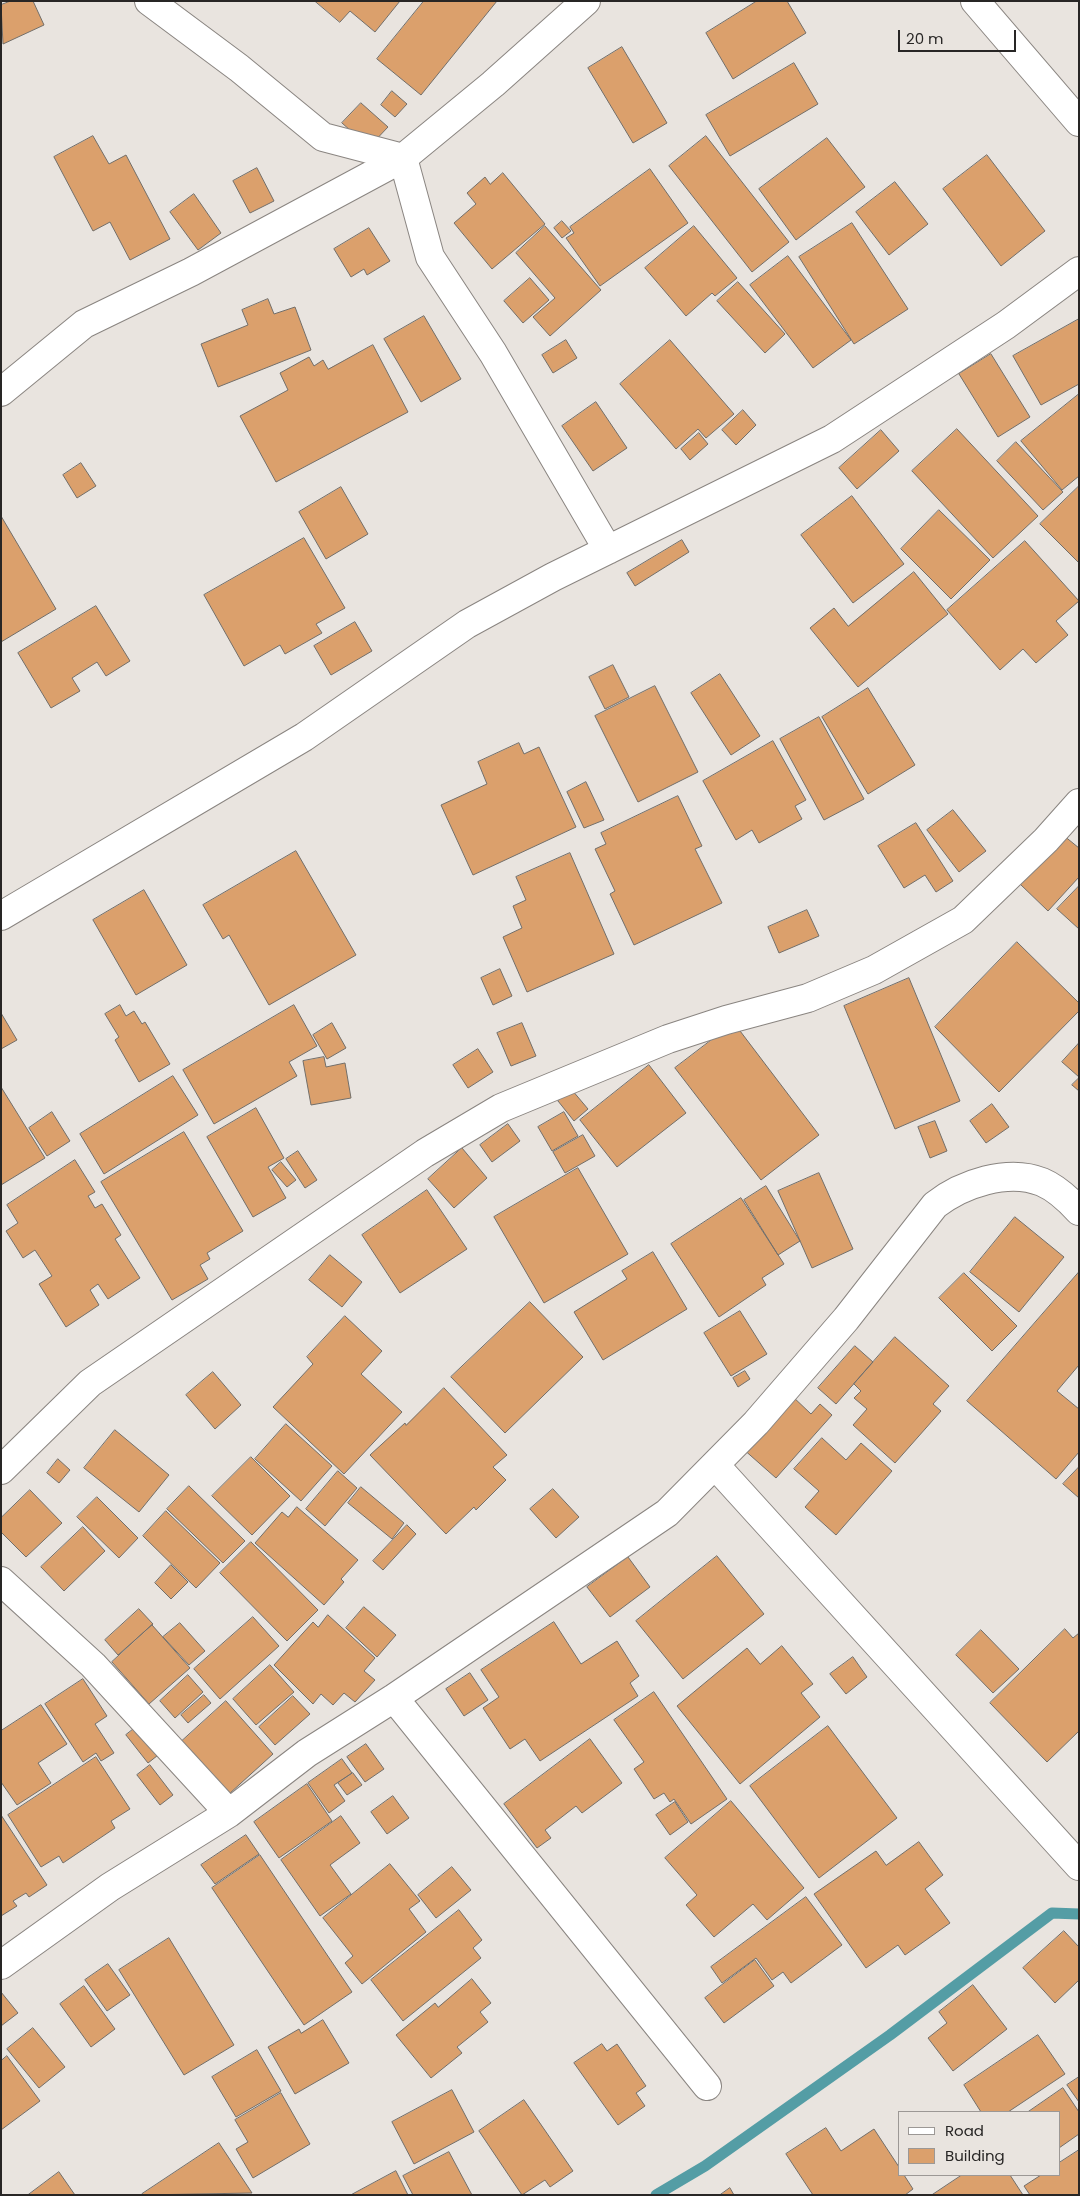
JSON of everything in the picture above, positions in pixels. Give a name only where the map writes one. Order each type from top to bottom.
[{"type":"street","points":[[150,1],[239,68],[323,137],[403,158]]},
{"type":"street","points":[[1,392],[84,324],[191,272],[403,158],[493,84],[586,1]]},
{"type":"street","points":[[975,1],[1076,108]]},
{"type":"street","points":[[403,158],[430,256],[493,353],[608,550]]},
{"type":"street","points":[[1,916],[304,737],[468,624],[608,550],[832,438],[1006,325],[1079,271]]},
{"type":"street","points":[[1,1470],[90,1383],[426,1153],[501,1108],[659,1042],[726,1020],[808,998],[874,970],[964,920],[1046,840],[1079,803]]},
{"type":"street","points":[[1,1965],[110,1887],[229,1813],[307,1753],[394,1698],[667,1513],[756,1423],[846,1319],[936,1206],[948,1195],[968,1185],[992,1180],[1022,1178],[1042,1182],[1067,1198],[1079,1211]]},
{"type":"street","points":[[714,1466],[1079,1866]]},
{"type":"street","points":[[1,1581],[93,1665],[229,1813]]},
{"type":"street","points":[[394,1698],[707,2086]]},
{"type":"building","points":[[11,1],[33,1],[44,25],[3,44],[1,5]]},
{"type":"building","points":[[315,1],[400,1],[375,32],[350,11],[340,22]]},
{"type":"building","points":[[424,1],[497,1],[421,95],[377,59]]},
{"type":"building","points":[[757,1],[787,1],[806,33],[733,79],[706,33]]},
{"type":"building","points":[[622,47],[667,123],[633,143],[588,68]]},
{"type":"building","points":[[794,63],[818,104],[730,156],[706,115]]},
{"type":"building","points":[[392,91],[407,104],[395,117],[381,105]]},
{"type":"building","points":[[361,103],[388,127],[369,147],[342,123]]},
{"type":"building","points":[[93,136],[109,164],[126,155],[170,239],[130,260],[110,222],[93,231],[54,157]]},
{"type":"building","points":[[706,136],[789,242],[752,272],[669,166]]},
{"type":"building","points":[[827,138],[865,187],[796,240],[759,189]]},
{"type":"building","points":[[987,155],[1045,231],[1001,266],[943,189]]},
{"type":"building","points":[[257,168],[274,201],[250,213],[233,181]]},
{"type":"building","points":[[650,169],[688,223],[600,286],[566,238],[574,233],[570,227]]},
{"type":"building","points":[[503,173],[545,224],[492,269],[454,223],[476,204],[467,193],[485,177],[490,184]]},
{"type":"building","points":[[895,182],[928,224],[889,255],[856,212]]},
{"type":"building","points":[[194,194],[221,233],[198,250],[170,212]]},
{"type":"building","points":[[562,221],[571,231],[562,238],[554,228]]},
{"type":"building","points":[[852,223],[908,309],[854,344],[799,257]]},
{"type":"building","points":[[545,226],[601,290],[550,336],[533,317],[555,298],[516,253]]},
{"type":"building","points":[[694,226],[737,278],[715,296],[712,293],[686,316],[645,268]]},
{"type":"building","points":[[369,228],[390,261],[367,275],[364,269],[351,277],[334,249]]},
{"type":"building","points":[[788,256],[851,340],[813,368],[750,285]]},
{"type":"building","points":[[530,278],[549,300],[523,323],[504,301]]},
{"type":"building","points":[[738,282],[785,334],[765,353],[717,301]]},
{"type":"building","points":[[268,299],[274,314],[295,307],[311,350],[218,387],[201,344],[248,325],[242,310]]},
{"type":"building","points":[[424,316],[461,379],[421,402],[384,339]]},
{"type":"building","points":[[1079,319],[1079,384],[1041,405],[1013,356]]},
{"type":"building","points":[[566,340],[577,358],[553,373],[542,355]]},
{"type":"building","points":[[670,340],[734,414],[706,438],[698,429],[676,449],[620,384]]},
{"type":"building","points":[[373,345],[408,412],[276,482],[240,416],[288,390],[280,373],[309,357],[314,366],[323,360],[328,369]]},
{"type":"building","points":[[991,354],[1030,417],[998,437],[959,374]]},
{"type":"building","points":[[1079,394],[1079,476],[1062,490],[1021,441]]},
{"type":"building","points":[[596,402],[627,448],[593,471],[562,426]]},
{"type":"building","points":[[743,410],[756,425],[736,445],[722,430]]},
{"type":"building","points":[[957,429],[1038,516],[993,558],[912,471]]},
{"type":"building","points":[[881,430],[899,451],[857,489],[839,468]]},
{"type":"building","points":[[699,433],[708,444],[690,460],[681,449]]},
{"type":"building","points":[[1016,442],[1063,492],[1043,510],[997,461]]},
{"type":"building","points":[[81,463],[96,486],[77,498],[63,475]]},
{"type":"building","points":[[1079,486],[1079,563],[1040,524]]},
{"type":"building","points":[[341,487],[368,534],[326,559],[299,512]]},
{"type":"building","points":[[852,496],[904,564],[853,603],[801,535]]},
{"type":"building","points":[[939,510],[990,560],[951,599],[901,549]]},
{"type":"building","points":[[1,516],[56,609],[1,642]]},
{"type":"building","points":[[304,538],[345,608],[316,624],[322,633],[285,654],[280,645],[244,666],[204,595]]},
{"type":"building","points":[[682,540],[689,552],[635,586],[627,573]]},
{"type":"building","points":[[1025,541],[1079,601],[1056,621],[1068,635],[1036,663],[1023,649],[1000,670],[947,610]]},
{"type":"building","points":[[914,572],[948,614],[858,687],[810,628],[834,608],[848,626]]},
{"type":"building","points":[[96,606],[130,661],[106,676],[97,662],[72,678],[80,691],[51,708],[18,653]]},
{"type":"building","points":[[355,622],[372,651],[331,675],[314,646]]},
{"type":"building","points":[[613,665],[629,697],[605,709],[589,677]]},
{"type":"building","points":[[720,674],[760,736],[731,755],[691,693]]},
{"type":"building","points":[[655,686],[698,772],[638,802],[595,716]]},
{"type":"building","points":[[868,688],[915,765],[868,794],[822,717]]},
{"type":"building","points":[[819,717],[864,799],[824,820],[780,739]]},
{"type":"building","points":[[773,741],[806,800],[795,806],[802,819],[759,843],[752,830],[736,840],[703,781]]},
{"type":"building","points":[[519,743],[524,754],[539,747],[576,827],[473,875],[441,805],[487,784],[478,762]]},
{"type":"building","points":[[586,782],[604,820],[584,828],[567,792]]},
{"type":"building","points":[[678,796],[702,846],[695,849],[722,903],[634,945],[610,894],[615,891],[595,849],[606,844],[601,833]]},
{"type":"building","points":[[953,810],[986,851],[959,872],[927,830]]},
{"type":"building","points":[[916,823],[953,881],[936,892],[925,875],[904,888],[878,846]]},
{"type":"building","points":[[1063,835],[1079,848],[1079,877],[1048,911],[1020,884]]},
{"type":"building","points":[[296,851],[356,955],[269,1005],[229,935],[223,939],[203,905]]},
{"type":"building","points":[[570,853],[614,954],[527,992],[503,937],[522,928],[513,906],[526,900],[516,877]]},
{"type":"building","points":[[1079,886],[1079,929],[1057,909]]},
{"type":"building","points":[[144,890],[187,965],[136,995],[93,920]]},
{"type":"building","points":[[807,910],[819,936],[779,953],[768,927]]},
{"type":"building","points":[[1017,942],[1079,1003],[1079,1011],[999,1092],[935,1027]]},
{"type":"building","points":[[500,969],[512,996],[493,1005],[481,978]]},
{"type":"building","points":[[909,978],[960,1101],[895,1129],[844,1006]]},
{"type":"building","points":[[120,1005],[126,1016],[134,1011],[142,1024],[145,1022],[170,1064],[139,1082],[115,1040],[119,1037],[105,1014]]},
{"type":"building","points":[[294,1005],[317,1046],[289,1062],[297,1076],[214,1124],[183,1070]]},
{"type":"building","points":[[1,1013],[17,1040],[1,1049]]},
{"type":"building","points":[[332,1023],[346,1048],[327,1059],[313,1035]]},
{"type":"building","points":[[522,1023],[536,1056],[511,1066],[497,1033]]},
{"type":"building","points":[[734,1023],[819,1135],[761,1180],[675,1068]]},
{"type":"building","points":[[1079,1043],[1079,1077],[1062,1062]]},
{"type":"building","points":[[478,1049],[493,1072],[468,1088],[453,1065]]},
{"type":"building","points":[[324,1057],[326,1067],[345,1063],[351,1098],[311,1105],[303,1061]]},
{"type":"building","points":[[649,1065],[686,1113],[617,1167],[580,1120]]},
{"type":"building","points":[[173,1076],[198,1115],[104,1174],[80,1134]]},
{"type":"building","points":[[1079,1078],[1079,1091],[1072,1085]]},
{"type":"building","points":[[1,1087],[45,1158],[1,1185]]},
{"type":"building","points":[[572,1090],[588,1109],[574,1121],[558,1101]]},
{"type":"building","points":[[992,1104],[1009,1127],[986,1143],[970,1121]]},
{"type":"building","points":[[256,1108],[284,1158],[268,1167],[286,1198],[253,1217],[207,1137]]},
{"type":"building","points":[[52,1112],[70,1141],[47,1156],[29,1128]]},
{"type":"building","points":[[564,1112],[578,1136],[552,1151],[538,1127]]},
{"type":"building","points":[[935,1121],[947,1151],[930,1158],[918,1127]]},
{"type":"building","points":[[508,1124],[520,1141],[492,1162],[480,1145]]},
{"type":"building","points":[[184,1132],[243,1231],[207,1253],[210,1259],[200,1265],[208,1279],[172,1300],[101,1182]]},
{"type":"building","points":[[583,1135],[595,1156],[565,1173],[553,1152]]},
{"type":"building","points":[[462,1148],[487,1178],[454,1208],[428,1179]]},
{"type":"building","points":[[298,1151],[317,1180],[305,1188],[286,1159]]},
{"type":"building","points":[[75,1160],[95,1192],[88,1196],[95,1208],[102,1204],[121,1235],[115,1239],[140,1278],[108,1299],[98,1284],[90,1290],[99,1305],[66,1327],[39,1284],[52,1276],[35,1250],[23,1258],[6,1231],[18,1223],[7,1205]]},
{"type":"building","points":[[281,1162],[296,1180],[287,1187],[272,1170]]},
{"type":"building","points":[[578,1168],[628,1254],[544,1303],[494,1217]]},
{"type":"building","points":[[819,1173],[853,1249],[812,1268],[778,1191]]},
{"type":"building","points":[[766,1186],[800,1241],[778,1255],[744,1200]]},
{"type":"building","points":[[427,1190],[467,1249],[400,1293],[362,1235]]},
{"type":"building","points":[[741,1198],[784,1264],[762,1278],[766,1285],[719,1317],[671,1244]]},
{"type":"building","points":[[1015,1217],[1064,1257],[1019,1312],[970,1272]]},
{"type":"building","points":[[653,1252],[687,1309],[603,1360],[574,1312],[627,1279],[622,1271]]},
{"type":"building","points":[[330,1255],[362,1282],[342,1307],[309,1280]]},
{"type":"building","points":[[1079,1272],[1079,1365],[1057,1391],[1079,1409],[1079,1452],[1056,1479],[967,1401]]},
{"type":"building","points":[[964,1273],[1017,1326],[992,1351],[939,1298]]},
{"type":"building","points":[[530,1302],[583,1357],[505,1433],[451,1377]]},
{"type":"building","points":[[740,1311],[767,1354],[731,1376],[704,1333]]},
{"type":"building","points":[[345,1316],[382,1351],[361,1374],[402,1412],[344,1474],[273,1407],[313,1364],[307,1357]]},
{"type":"building","points":[[895,1337],[949,1386],[933,1404],[941,1411],[895,1463],[853,1425],[867,1409],[854,1398],[861,1391],[854,1384]]},
{"type":"building","points":[[855,1346],[873,1362],[836,1404],[818,1388]]},
{"type":"building","points":[[745,1371],[750,1379],[738,1387],[733,1378]]},
{"type":"building","points":[[213,1372],[241,1405],[215,1429],[186,1395]]},
{"type":"building","points":[[444,1388],[507,1455],[493,1467],[506,1480],[476,1510],[474,1507],[446,1534],[370,1455],[405,1423],[406,1425]]},
{"type":"building","points":[[790,1394],[811,1414],[820,1404],[832,1415],[776,1478],[742,1448]]},
{"type":"building","points":[[286,1424],[332,1466],[301,1501],[255,1459]]},
{"type":"building","points":[[115,1430],[169,1475],[139,1512],[84,1468]]},
{"type":"building","points":[[822,1438],[846,1460],[861,1443],[892,1471],[836,1535],[805,1507],[819,1491],[794,1469]]},
{"type":"building","points":[[251,1457],[290,1496],[252,1535],[212,1496]]},
{"type":"building","points":[[58,1459],[70,1470],[59,1483],[47,1473]]},
{"type":"building","points":[[1079,1467],[1079,1498],[1063,1484]]},
{"type":"building","points":[[338,1471],[357,1488],[325,1526],[306,1509]]},
{"type":"building","points":[[189,1486],[245,1541],[223,1563],[167,1509]]},
{"type":"building","points":[[361,1487],[404,1523],[392,1539],[348,1503]]},
{"type":"building","points":[[553,1489],[579,1517],[556,1538],[530,1509]]},
{"type":"building","points":[[30,1490],[62,1523],[26,1557],[1,1532],[1,1518]]},
{"type":"building","points":[[97,1497],[138,1538],[119,1558],[77,1517]]},
{"type":"building","points":[[297,1507],[358,1560],[341,1579],[344,1582],[324,1605],[255,1543],[282,1512],[288,1517]]},
{"type":"building","points":[[166,1511],[220,1563],[196,1588],[143,1536]]},
{"type":"building","points":[[407,1525],[416,1534],[383,1570],[373,1561]]},
{"type":"building","points":[[83,1527],[105,1551],[64,1591],[41,1567]]},
{"type":"building","points":[[251,1542],[318,1610],[287,1641],[220,1573]]},
{"type":"building","points":[[717,1556],[764,1614],[683,1679],[636,1621]]},
{"type":"building","points":[[628,1557],[650,1587],[610,1617],[587,1587]]},
{"type":"building","points":[[171,1565],[188,1582],[171,1599],[155,1583]]},
{"type":"building","points":[[364,1607],[396,1635],[377,1657],[346,1628]]},
{"type":"building","points":[[139,1609],[153,1624],[118,1655],[105,1640]]},
{"type":"building","points":[[328,1615],[375,1658],[364,1671],[375,1680],[355,1702],[344,1693],[333,1705],[321,1694],[313,1704],[274,1665],[313,1622],[318,1627]]},
{"type":"building","points":[[253,1617],[279,1646],[220,1699],[194,1669]]},
{"type":"building","points":[[554,1622],[581,1664],[617,1641],[639,1676],[630,1683],[638,1696],[540,1761],[525,1739],[510,1749],[483,1708],[499,1697],[481,1670]]},
{"type":"building","points":[[180,1623],[205,1651],[189,1665],[163,1637]]},
{"type":"building","points":[[152,1625],[190,1668],[149,1704],[112,1662]]},
{"type":"building","points":[[1065,1629],[1073,1638],[1079,1633],[1079,1731],[1047,1762],[990,1703]]},
{"type":"building","points":[[981,1630],[1019,1669],[993,1693],[956,1655]]},
{"type":"building","points":[[782,1646],[813,1684],[801,1693],[820,1717],[740,1784],[677,1706],[747,1648],[760,1664]]},
{"type":"building","points":[[853,1657],[867,1677],[846,1694],[830,1674]]},
{"type":"building","points":[[270,1665],[294,1692],[256,1725],[233,1699]]},
{"type":"building","points":[[470,1673],[488,1700],[464,1716],[446,1689]]},
{"type":"building","points":[[188,1675],[203,1692],[175,1718],[160,1701]]},
{"type":"building","points":[[83,1679],[107,1716],[95,1724],[114,1753],[101,1761],[96,1753],[83,1762],[45,1704]]},
{"type":"building","points":[[654,1692],[727,1799],[691,1824],[674,1799],[670,1802],[664,1793],[654,1799],[634,1769],[644,1762],[614,1720]]},
{"type":"building","points":[[204,1695],[211,1703],[188,1723],[181,1715]]},
{"type":"building","points":[[293,1696],[310,1714],[275,1745],[259,1727]]},
{"type":"building","points":[[226,1701],[273,1754],[229,1794],[182,1741]]},
{"type":"building","points":[[41,1705],[67,1744],[38,1763],[51,1783],[17,1805],[1,1782],[1,1731]]},
{"type":"building","points":[[140,1724],[162,1752],[148,1763],[126,1735]]},
{"type":"building","points":[[828,1726],[897,1818],[819,1878],[750,1786]]},
{"type":"building","points":[[590,1739],[622,1783],[582,1813],[576,1806],[545,1830],[551,1838],[537,1848],[504,1804]]},
{"type":"building","points":[[366,1744],[384,1769],[365,1782],[347,1757]]},
{"type":"building","points":[[96,1757],[130,1809],[111,1821],[115,1828],[63,1863],[59,1856],[41,1867],[8,1815]]},
{"type":"building","points":[[342,1759],[352,1773],[334,1785],[345,1801],[329,1813],[308,1783]]},
{"type":"building","points":[[150,1765],[173,1795],[160,1805],[137,1775]]},
{"type":"building","points":[[353,1773],[362,1785],[347,1795],[338,1783]]},
{"type":"building","points":[[307,1784],[332,1821],[279,1858],[254,1822]]},
{"type":"building","points":[[393,1796],[409,1818],[387,1834],[371,1812]]},
{"type":"building","points":[[731,1801],[804,1888],[767,1920],[753,1904],[714,1937],[686,1905],[697,1895],[665,1858]]},
{"type":"building","points":[[675,1802],[688,1822],[670,1835],[656,1815]]},
{"type":"building","points":[[1,1815],[47,1885],[29,1897],[26,1893],[13,1901],[17,1906],[1,1916]]},
{"type":"building","points":[[341,1816],[360,1843],[330,1865],[351,1894],[320,1916],[281,1860]]},
{"type":"building","points":[[246,1835],[259,1854],[215,1884],[201,1865]]},
{"type":"building","points":[[919,1842],[943,1875],[925,1889],[950,1923],[905,1955],[898,1945],[866,1968],[814,1894],[876,1851],[886,1865]]},
{"type":"building","points":[[260,1855],[352,1992],[304,2025],[212,1888]]},
{"type":"building","points":[[390,1864],[420,1901],[409,1909],[426,1932],[362,1984],[345,1963],[353,1956],[323,1918]]},
{"type":"building","points":[[452,1867],[471,1890],[436,1918],[418,1895]]},
{"type":"building","points":[[806,1897],[842,1945],[791,1983],[783,1972],[772,1980],[756,1958],[722,1983],[711,1967]]},
{"type":"building","points":[[459,1910],[482,1940],[473,1948],[481,1958],[403,2021],[371,1980]]},
{"type":"building","points":[[1064,1931],[1079,1947],[1079,1980],[1055,2003],[1023,1968]]},
{"type":"building","points":[[169,1938],[234,2045],[184,2075],[119,1970]]},
{"type":"building","points":[[755,1960],[774,1986],[724,2023],[705,1998]]},
{"type":"building","points":[[108,1964],[130,1995],[107,2011],[85,1980]]},
{"type":"building","points":[[472,1979],[491,2003],[480,2012],[488,2022],[457,2047],[462,2053],[431,2078],[396,2035],[435,2003],[438,2007]]},
{"type":"building","points":[[973,1985],[1007,2029],[953,2071],[928,2038],[947,2023],[939,2012]]},
{"type":"building","points":[[84,1986],[115,2029],[91,2047],[60,2004]]},
{"type":"building","points":[[1,1992],[18,2013],[1,2026]]},
{"type":"building","points":[[323,2020],[349,2063],[295,2094],[268,2047],[299,2029],[301,2033]]},
{"type":"building","points":[[33,2028],[65,2067],[39,2088],[7,2049]]},
{"type":"building","points":[[1038,2035],[1065,2074],[1010,2111],[980,2111],[964,2085]]},
{"type":"building","points":[[602,2044],[607,2051],[617,2044],[646,2086],[636,2093],[645,2106],[618,2125],[574,2063]]},
{"type":"building","points":[[257,2050],[281,2091],[236,2117],[212,2077]]},
{"type":"building","points":[[7,2056],[40,2101],[1,2130],[1,2061]]},
{"type":"building","points":[[1079,2077],[1079,2102],[1067,2085]]},
{"type":"building","points":[[1063,2088],[1079,2112],[1079,2134],[1060,2147],[1060,2111],[1029,2111]]},
{"type":"building","points":[[452,2090],[474,2132],[414,2164],[392,2122]]},
{"type":"building","points":[[281,2093],[310,2144],[253,2178],[236,2149],[248,2142],[235,2120]]},
{"type":"building","points":[[524,2100],[573,2171],[550,2187],[545,2180],[522,2195],[479,2131]]},
{"type":"building","points":[[826,2128],[841,2151],[874,2129],[898,2165],[898,2176],[905,2176],[913,2189],[905,2195],[813,2195],[786,2154]]},
{"type":"building","points":[[219,2143],[252,2193],[142,2195],[142,2194]]},
{"type":"building","points":[[1079,2150],[1079,2195],[1030,2195],[1024,2186],[1039,2176],[1060,2176],[1060,2162]]},
{"type":"building","points":[[449,2152],[472,2195],[413,2195],[403,2176]]},
{"type":"building","points":[[396,2171],[408,2195],[351,2195]]},
{"type":"building","points":[[59,2172],[75,2195],[28,2195]]},
{"type":"building","points":[[960,2176],[1011,2176],[1023,2195],[932,2195]]},
{"type":"building","points":[[730,2188],[734,2195],[720,2195]]},
{"type":"waterway","points":[[656,2195],[705,2166],[890,2035],[1052,1913],[1079,1914]]}]
